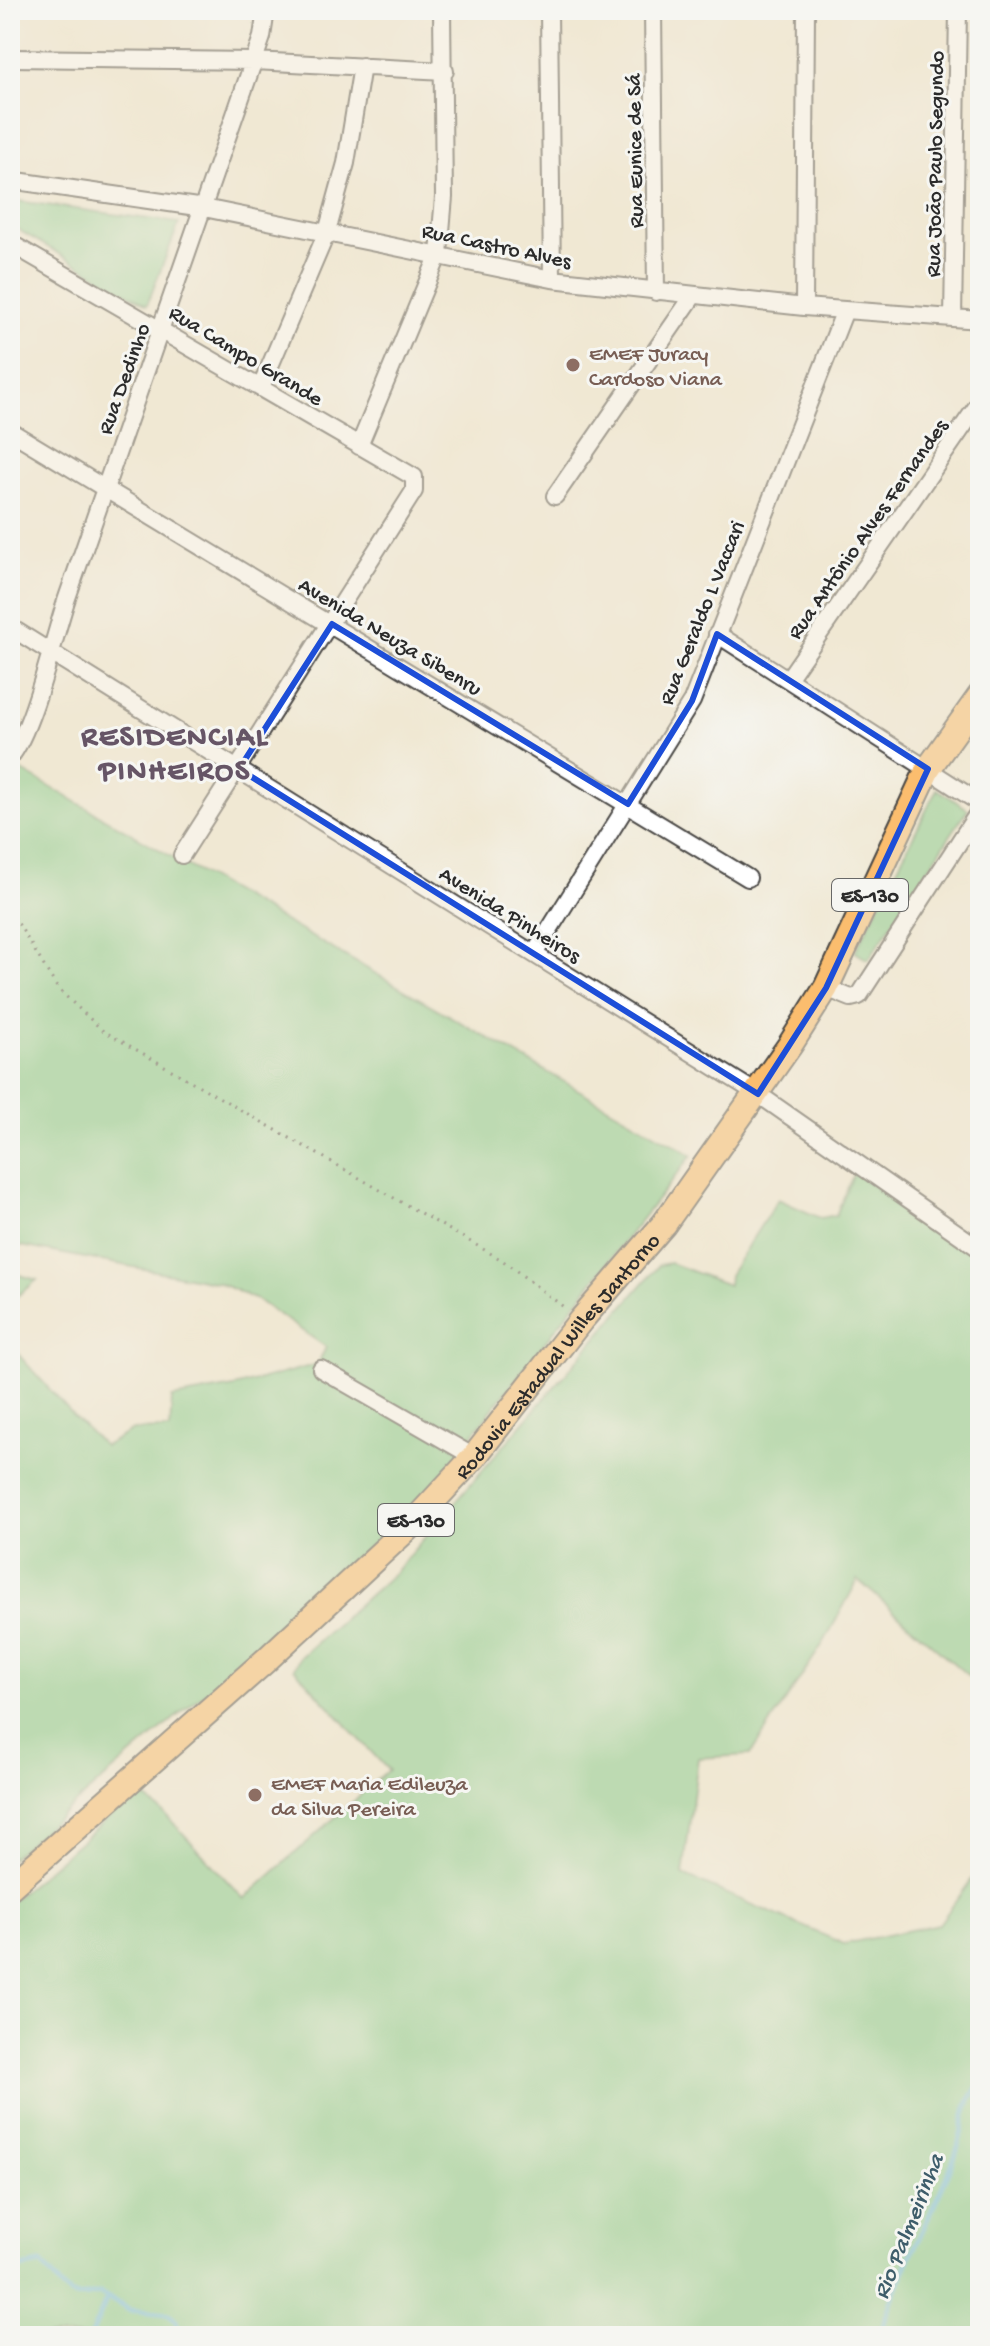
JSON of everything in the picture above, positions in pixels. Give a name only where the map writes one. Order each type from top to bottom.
[{"type":"main road","name":"ES-130","points":[[758,1094],[826,988],[928,769],[980,696]]},
{"type":"main road","name":"Rodovia Estadual Willes Jantorno","points":[[10,1887],[265,1661],[409,1527],[474,1457],[581,1320],[664,1224],[758,1094]]},
{"type":"street","name":"Rua Dedinho","points":[[10,757],[28,720],[48,651],[163,329],[254,61],[266,10]]},
{"type":"street","points":[[359,446],[439,254],[444,197],[442,10]]},
{"type":"street","points":[[549,10],[552,279]]},
{"type":"street","name":"Rua Eunice de Sá","points":[[653,10],[656,292]]},
{"type":"street","points":[[804,307],[806,10]]},
{"type":"street","name":"Rua João Paulo Segundo","points":[[953,318],[958,10]]},
{"type":"street","points":[[10,58],[254,61],[445,71]]},
{"type":"street","points":[[261,387],[327,232],[346,163],[362,66]]},
{"type":"street","name":"Rua Castro Alves","points":[[10,180],[204,208],[552,279],[804,307],[980,320]]},
{"type":"street","name":"Rua Campo Grande","points":[[10,243],[163,329],[359,446],[410,472],[415,483],[414,491],[332,624]]},
{"type":"street","points":[[555,496],[693,296]]},
{"type":"street","name":"Rua Geraldo L Vaccari","points":[[534,954],[692,701],[845,310]]},
{"type":"street","name":"Rua Antônio Alves Fernandes","points":[[788,679],[980,402]]},
{"type":"street","name":"Avenida Neuza Sibenru","points":[[10,431],[748,878]]},
{"type":"street","points":[[182,855],[332,624]]},
{"type":"street","name":"Avenida Pinheiros","points":[[10,627],[758,1094],[980,1249]]},
{"type":"street","points":[[717,634],[980,803]]},
{"type":"street","points":[[826,988],[851,998],[859,996],[980,810]]},
{"type":"street","points":[[321,1369],[474,1457]]},
{"type":"path","points":[[10,910],[58,989],[102,1030],[502,1260],[581,1320]]},
{"type":"highlighted area","points":[[332,624],[628,804],[692,701],[717,634],[928,769],[826,988],[758,1094],[239,769]]},
{"type":"green space","points":[[10,200],[179,223],[147,305],[10,225]]},
{"type":"green space","points":[[12,765],[692,1155],[465,1444],[465,1455],[330,1596],[183,1711],[10,1859],[10,1393],[15,1391],[17,1378],[10,1374],[10,1345],[104,1446],[133,1430],[170,1429],[172,1398],[234,1387],[318,1364],[326,1347],[257,1300],[219,1283],[10,1244]]},
{"type":"green space","points":[[937,789],[968,809],[868,960],[855,952]]},
{"type":"green space","points":[[855,1171],[893,1200],[980,1252],[980,1686],[858,1580],[824,1642],[750,1755],[698,1758],[683,1875],[844,1944],[939,1924],[980,1868],[980,2336],[10,2336],[10,1902],[138,1792],[166,1815],[244,1899],[388,1770],[294,1668],[300,1657],[395,1572],[659,1265],[670,1263],[728,1285],[729,1275],[778,1199],[820,1218],[836,1215]]},
{"type":"green space","points":[[10,1272],[37,1280],[10,1302]]},
{"type":"waterway","name":"Rio Palmeirinha","points":[[880,2336],[896,2291],[954,2159],[969,2102],[980,2084]]},
{"type":"waterway","points":[[10,2270],[41,2264],[71,2295],[100,2293],[129,2310],[169,2314],[176,2320],[178,2330],[186,2336]]},
{"type":"waterway","points":[[91,2336],[106,2300]]},
{"type":"place","name":"EMEF Juracy Cardoso Viana","points":[[573,365]]},
{"type":"place","name":"EMEF Maria Edileuza da Silva Pereira","points":[[255,1795]]},
{"type":"district","name":"RESIDENCIAL PINHEIROS","points":[[175,752]]}]
